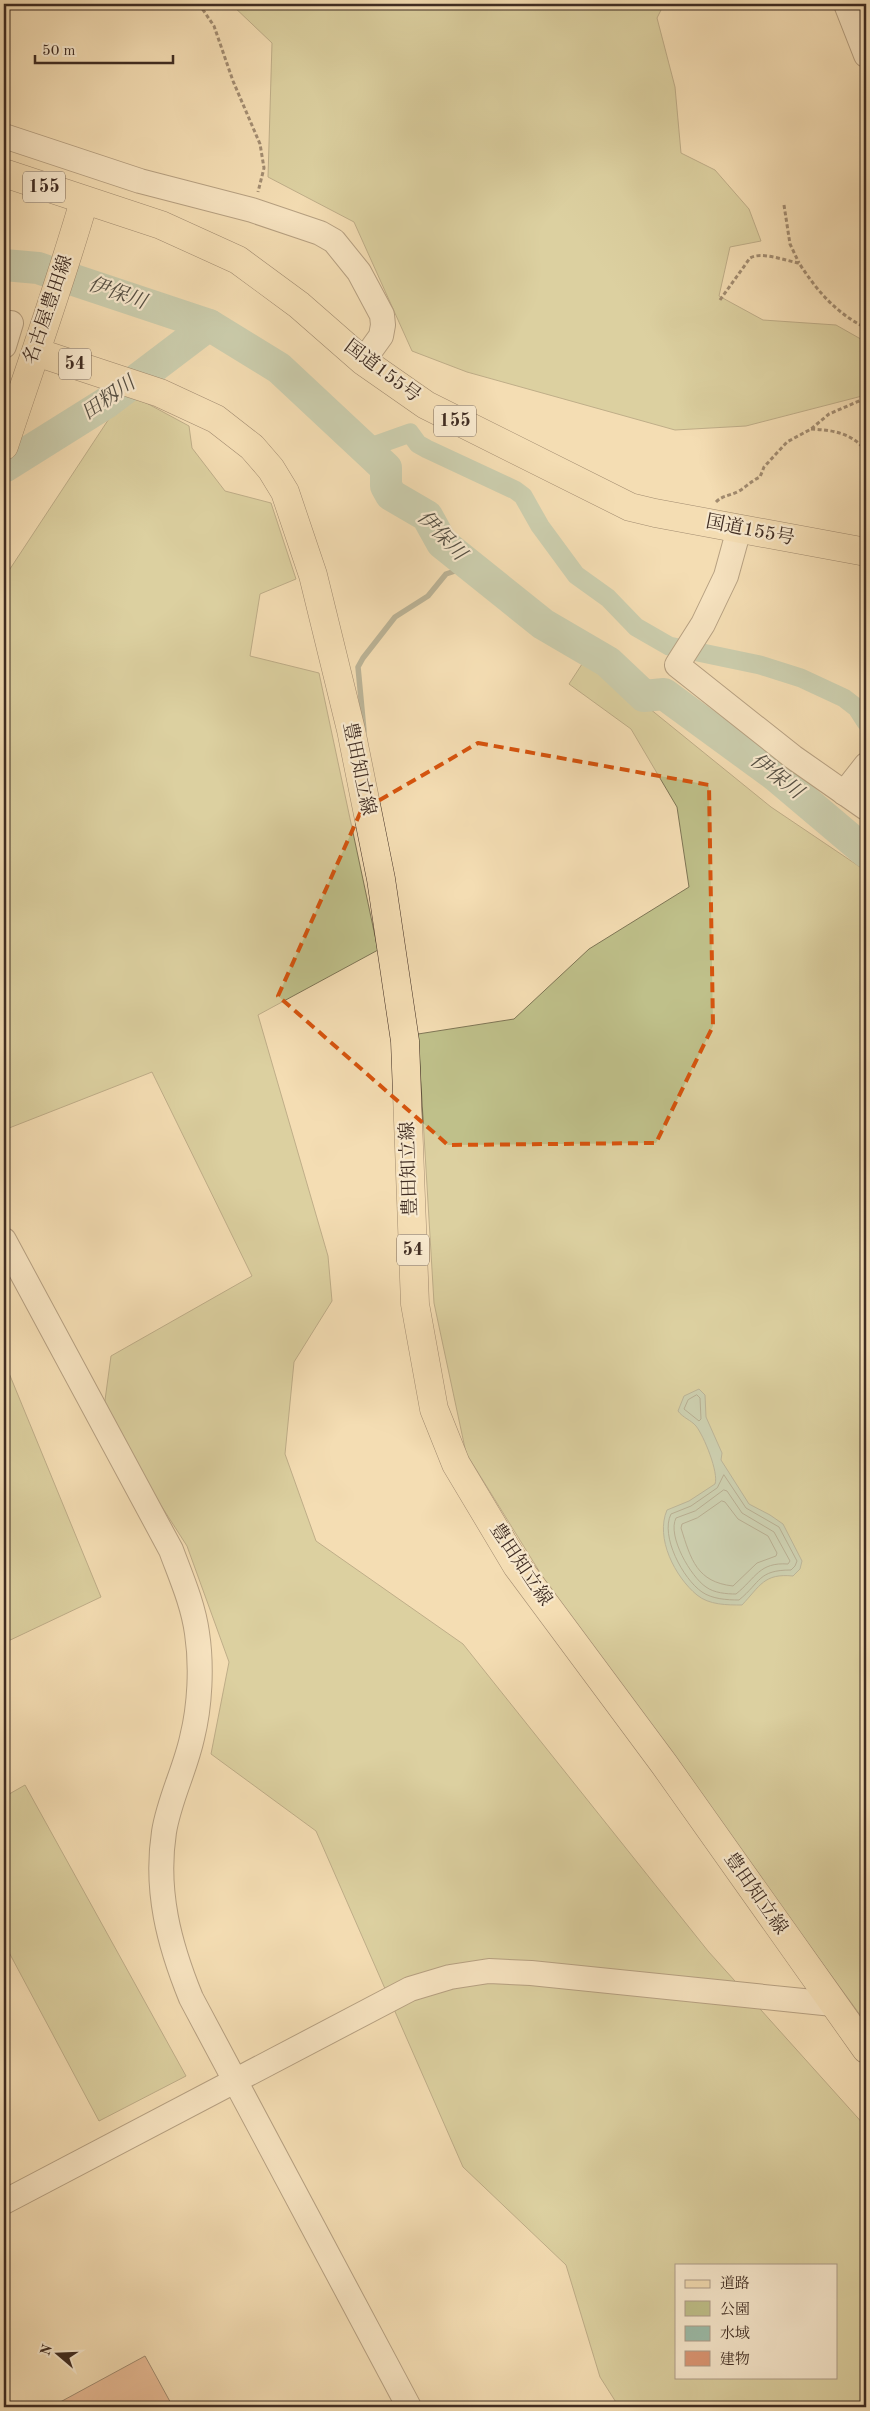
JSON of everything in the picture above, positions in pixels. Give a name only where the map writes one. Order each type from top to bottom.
[{"type":"main road","name":"国道155号","points":[[4,173],[82,211],[161,226],[238,260],[300,305],[363,361],[426,405],[630,507],[866,552]]},
{"type":"main road","name":"名古屋豊田線","points":[[4,446],[20,394],[52,309],[82,211]]},
{"type":"main road","name":"豊田知立線","points":[[36,352],[160,393],[216,419],[245,440],[271,469],[285,492],[313,575],[351,730],[381,879],[405,1041],[415,1304],[434,1409],[456,1464],[517,1566],[664,1764],[866,2049]]},
{"type":"street","points":[[846,4],[866,54]]},
{"type":"street","points":[[4,136],[140,181],[252,210],[320,233],[334,241],[359,272],[382,315],[381,336],[363,361]]},
{"type":"street","points":[[4,346],[11,323]]},
{"type":"street","points":[[739,529],[726,576],[703,624],[677,665],[793,757],[866,808]]},
{"type":"street","points":[[844,793],[866,765]]},
{"type":"street","points":[[4,1240],[171,1550],[190,1600],[198,1634],[198,1699],[192,1738],[164,1832],[161,1892],[166,1924],[175,1959],[191,1998],[409,2407]]},
{"type":"street","points":[[4,2202],[410,1990],[450,1977],[489,1971],[532,1973],[833,2004]]},
{"type":"path","points":[[199,4],[214,26],[233,81],[260,144],[264,168],[252,210]]},
{"type":"path","points":[[784,206],[790,244],[799,263],[822,296],[839,311],[866,328]]},
{"type":"path","points":[[720,300],[743,266],[754,255],[799,263]]},
{"type":"path","points":[[708,523],[717,500],[722,496],[742,489],[750,481],[760,477],[764,467],[787,442],[811,429],[828,414],[866,398]]},
{"type":"path","points":[[811,429],[829,430],[847,435],[858,441],[866,450]]},
{"type":"highlighted area","points":[[478,743],[709,785],[713,1026],[656,1143],[448,1145],[278,996],[361,811]]},
{"type":"green space","points":[[231,4],[664,4],[657,18],[675,87],[681,153],[715,170],[749,209],[761,241],[730,247],[719,296],[763,320],[836,325],[866,342],[866,395],[746,426],[675,430],[467,372],[412,351],[354,222],[268,177],[272,43]]},
{"type":"green space","points":[[139,399],[189,426],[192,448],[225,491],[271,503],[296,579],[260,594],[250,656],[319,673],[378,950],[258,1015],[328,1256],[332,1301],[294,1362],[285,1454],[316,1541],[463,1644],[708,1951],[866,2127],[866,2407],[619,2407],[600,2377],[566,2265],[463,2167],[316,1831],[211,1754],[229,1662],[187,1546],[103,1415],[111,1356],[252,1276],[152,1072],[4,1130],[4,578],[120,402]]},
{"type":"green space","points":[[584,661],[639,700],[771,807],[866,871],[866,2023],[557,1600],[466,1453],[434,1303],[418,1034],[514,1019],[589,949],[689,887],[677,807],[631,729],[569,684]]},
{"type":"green space","points":[[4,1361],[101,1597],[4,1643]]},
{"type":"green space","points":[[25,1785],[186,2076],[99,2121],[4,1943],[4,1797]]},
{"type":"water","points":[[699,1389],[705,1395],[706,1417],[722,1453],[721,1460],[749,1504],[783,1524],[802,1561],[800,1569],[793,1576],[775,1577],[763,1582],[742,1605],[713,1603],[697,1595],[681,1578],[665,1544],[664,1521],[667,1510],[689,1501],[715,1484],[713,1463],[703,1438],[696,1426],[678,1411],[684,1396]]},
{"type":"building","points":[[145,2356],[173,2407],[51,2407]]},
{"type":"waterway","name":"伊保川","points":[[4,265],[38,268],[209,325],[279,368],[386,468],[386,486],[391,495],[427,516],[442,543],[543,624],[608,662],[644,696],[664,694],[776,776],[866,852]]},
{"type":"waterway","name":"田籾川","points":[[4,467],[106,403],[209,325]]},
{"type":"waterway","points":[[365,449],[410,433],[418,444],[427,449],[515,490],[523,496],[540,526],[576,575],[608,598],[636,627],[669,646],[760,665],[801,678],[844,698],[857,708],[866,722]]},
{"type":"waterway","points":[[364,731],[358,667],[363,658],[395,617],[428,596],[446,574],[470,566]]}]
